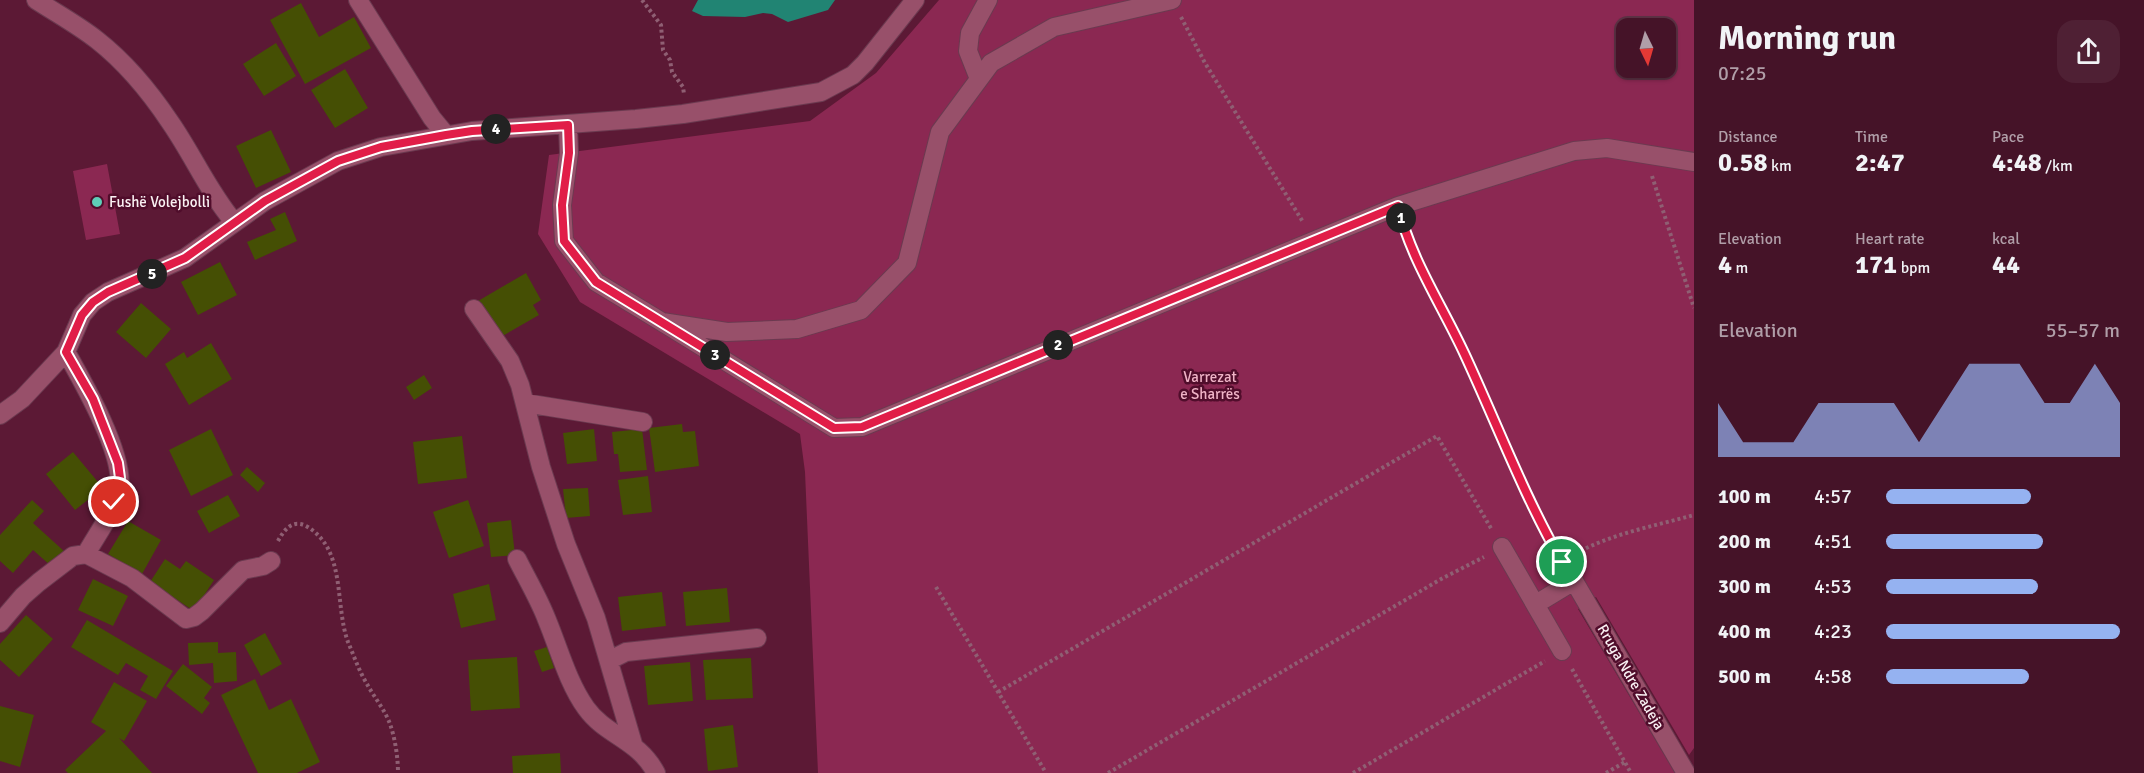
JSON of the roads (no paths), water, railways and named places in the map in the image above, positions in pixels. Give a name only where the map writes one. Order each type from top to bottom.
[{"type":"street","points":[[36,0],[95,38],[114,54],[149,93],[171,122],[218,202],[234,222]]},
{"type":"street","points":[[358,0],[432,118],[446,135]]},
{"type":"street","points":[[0,415],[22,399],[66,352],[82,315],[93,302],[108,292],[185,258],[265,201],[338,161],[381,147],[472,131],[683,114],[810,94],[840,83],[853,75],[915,0]]},
{"type":"street","points":[[979,79],[968,51],[970,33],[988,0]]},
{"type":"street","points":[[662,322],[727,332],[797,328],[861,310],[907,263],[940,132],[991,63],[1054,27],[1172,0]]},
{"type":"street","points":[[568,125],[569,153],[562,205],[564,241],[596,282],[834,428],[862,427],[1398,206],[1574,151],[1607,148],[1694,162]]},
{"type":"street","points":[[474,309],[510,361],[520,385],[555,512],[596,618],[633,744]]},
{"type":"street","points":[[66,352],[93,399],[118,463],[120,478],[114,502],[86,554]]},
{"type":"street","points":[[525,403],[643,422]]},
{"type":"street","points":[[1502,547],[1562,651]]},
{"type":"street","points":[[0,623],[23,596],[74,556],[86,554],[132,578],[186,619],[202,611],[243,570],[262,566],[271,561]]},
{"type":"street","points":[[517,559],[546,618],[578,698],[589,712],[633,744],[649,760],[656,773]]},
{"type":"street","name":"Rruga Ndre Zadeja","points":[[1536,604],[1574,581],[1686,773]]},
{"type":"street","points":[[610,660],[626,652],[757,638]]},
{"type":"place","name":"Fushë Volejbolli","points":[[97,202]]},
{"type":"park label","name":"Varrezat e Sharrës","points":[[1210,386]]}]
